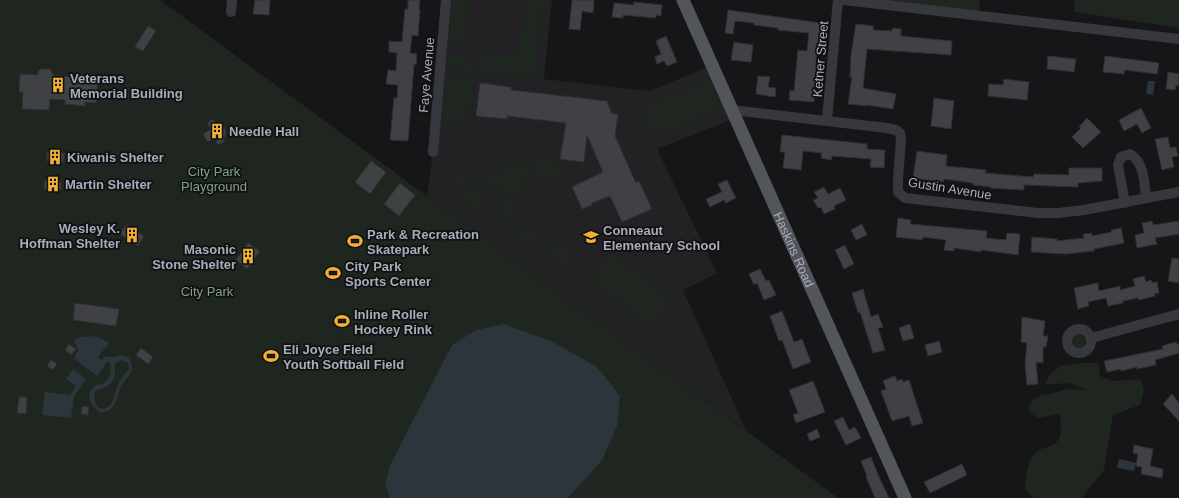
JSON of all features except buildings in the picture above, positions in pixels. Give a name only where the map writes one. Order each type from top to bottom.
[{"type":"main road","name":"Haskins Road","points":[[683,0],[905,498]]},
{"type":"street","points":[[231,12],[232,0]]},
{"type":"street","name":"Faye Avenue","points":[[433,152],[446,0]]},
{"type":"street","name":"Ketner Street","points":[[827,120],[838,0]]},
{"type":"street","points":[[844,0],[1179,39]]},
{"type":"street","name":"Gustin Avenue","points":[[732,110],[827,120],[896,130],[900,133],[901,140],[898,192],[905,198],[1038,213],[1083,210],[1179,192]]},
{"type":"street","points":[[1125,203],[1118,165],[1121,157],[1130,154],[1137,158],[1140,165],[1146,198]]},
{"type":"street","points":[[1091,338],[1179,314]]},
{"type":"shaded area","name":"Conneaut Elementary School","points":[[446,0],[552,0],[544,79],[650,91],[712,65],[736,118],[657,149],[717,273],[683,290],[746,430],[427,196],[433,152]]},
{"type":"shaded area","points":[[1148,81],[1155,81],[1153,95],[1146,94]]},
{"type":"shaded area","points":[[504,324],[553,342],[597,367],[620,396],[617,426],[602,460],[568,498],[390,498],[385,485],[390,465],[452,345],[476,330]]},
{"type":"shaded area","points":[[92,336],[109,343],[98,357],[101,360],[105,357],[123,355],[129,358],[132,366],[131,372],[123,383],[115,403],[110,409],[101,413],[92,404],[89,397],[91,389],[96,385],[104,383],[108,379],[111,370],[109,361],[97,376],[74,359],[78,350],[74,340],[80,337]],"holes":[[[122,360],[128,363],[129,369],[119,382],[112,403],[108,407],[101,409],[96,405],[94,398],[96,391],[111,383],[115,373],[115,363]]]},
{"type":"shaded area","points":[[73,369],[86,379],[74,396],[71,418],[42,415],[45,392],[70,395],[76,386],[66,379]]},
{"type":"shaded area","points":[[1119,459],[1136,463],[1134,471],[1117,468]]},
{"type":"green space","name":"City Park","points":[[0,0],[160,0],[838,498],[0,498]]},
{"type":"green space","points":[[452,0],[471,0],[467,45],[452,43],[449,38]]},
{"type":"green space","points":[[524,0],[544,0],[535,79],[480,73],[481,53],[519,57]]},
{"type":"green space","points":[[844,0],[980,0],[979,12],[895,1],[895,6]]},
{"type":"green space","points":[[1075,0],[1179,0],[1179,28],[1074,12]]},
{"type":"green space","points":[[451,55],[474,57],[473,72],[445,70],[446,58],[451,59]]},
{"type":"green space","points":[[446,75],[472,77],[474,79],[469,124],[443,121]]},
{"type":"green space","points":[[704,82],[714,82],[723,103],[719,110],[670,132],[654,134],[649,132],[644,124],[644,120],[646,111],[652,104],[669,95]]},
{"type":"green space","points":[[511,155],[517,155],[516,161],[519,163],[529,164],[527,187],[511,194],[509,197],[510,202],[516,206],[508,220],[494,212],[502,198],[502,192],[486,185],[483,177],[486,174],[493,172],[493,165],[498,165],[498,168],[501,170],[506,168],[510,163]]},
{"type":"green space","points":[[534,159],[566,163],[564,182],[532,178]]},
{"type":"green space","points":[[457,168],[472,172],[470,186],[486,198],[477,212],[459,201],[467,188],[453,183]]},
{"type":"green space","points":[[523,223],[539,234],[532,245],[515,234]]},
{"type":"green space","points":[[552,240],[573,253],[564,267],[543,254]]},
{"type":"green space","points":[[611,253],[672,299],[651,326],[591,280]]},
{"type":"green space","points":[[1078,334],[1083,336],[1085,341],[1083,346],[1078,348],[1073,346],[1071,341],[1073,336]]},
{"type":"green space","points":[[1080,363],[1098,363],[1100,376],[1113,381],[1141,379],[1144,391],[1140,405],[1113,415],[1104,470],[1081,498],[1034,498],[1025,490],[1028,465],[1036,452],[1056,443],[1059,439],[1061,431],[1061,422],[1059,414],[1038,418],[1028,411],[1032,400],[1041,395],[1068,389],[1089,390],[1067,383],[1045,385],[1049,375],[1060,366]]},
{"type":"place","name":"Veterans Memorial Building","points":[[58,85]]},
{"type":"place","name":"Needle Hall","points":[[217,131]]},
{"type":"place","name":"Kiwanis Shelter","points":[[55,157]]},
{"type":"place","name":"Martin Shelter","points":[[53,184]]},
{"type":"place","name":"Wesley K. Hoffman Shelter","points":[[132,235]]},
{"type":"place","name":"Conneaut Elementary School","points":[[591,237]]},
{"type":"place","name":"Park & Recreation Skatepark","points":[[355,241]]},
{"type":"place","name":"Masonic Stone Shelter","points":[[248,256]]},
{"type":"place","name":"City Park Sports Center","points":[[333,273]]},
{"type":"place","name":"Inline Roller Hockey Rink","points":[[342,321]]},
{"type":"place","name":"Eli Joyce Field Youth Softball Field","points":[[271,356]]},
{"type":"park label","name":"City Park Playground","points":[[214,178]]}]
